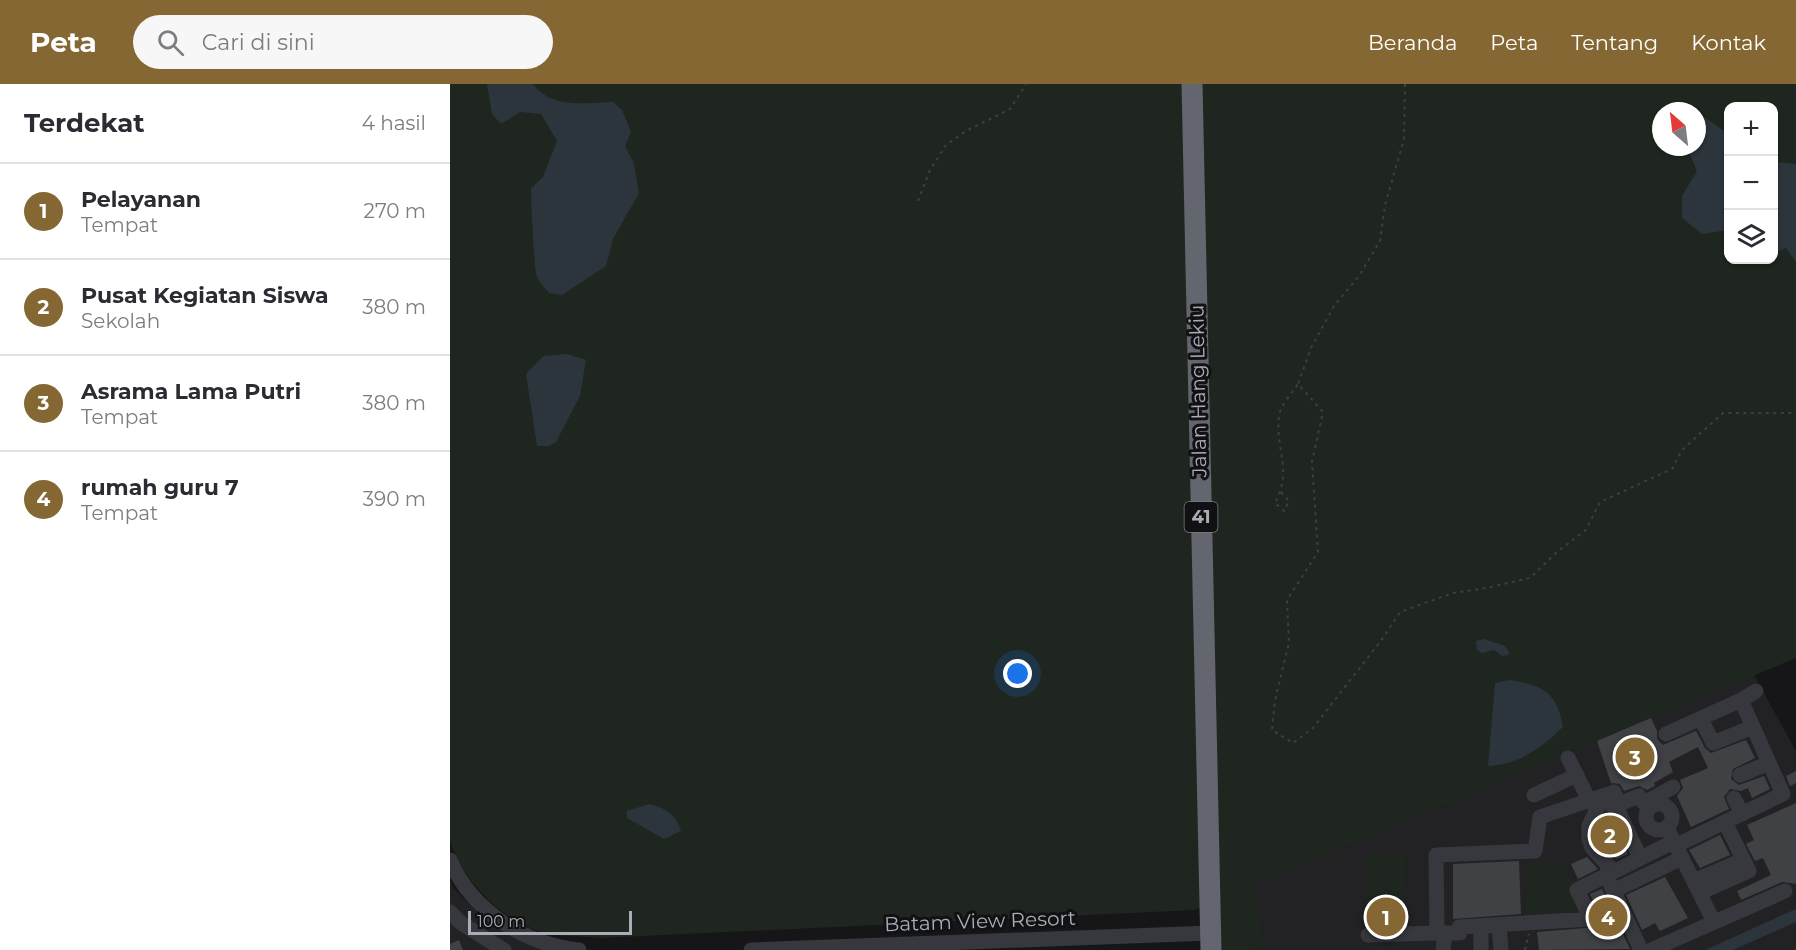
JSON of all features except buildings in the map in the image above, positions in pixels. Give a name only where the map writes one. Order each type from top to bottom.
[{"type":"highway","name":"Jalan Hang Lekiu","points":[[1192,84],[1211,942]]},
{"type":"street","points":[[1666,734],[1756,691]]},
{"type":"street","points":[[1368,935],[1460,933],[1459,927],[1591,919],[1577,890],[1783,794],[1741,700]]},
{"type":"street","points":[[1701,719],[1713,743],[1752,727]]},
{"type":"street","points":[[1568,758],[1587,796],[1595,804]]},
{"type":"street","points":[[1740,775],[1769,763]]},
{"type":"street","points":[[1534,795],[1577,776]]},
{"type":"street","points":[[1641,950],[1606,875],[1609,866],[1592,848],[1589,826],[1595,804],[1614,792],[1619,804],[1639,796],[1644,803],[1673,787]]},
{"type":"street","points":[[1734,798],[1742,814]]},
{"type":"street","points":[[1443,950],[1436,855],[1535,851],[1540,817],[1595,804],[1614,802],[1637,851]]},
{"type":"street","points":[[1667,828],[1657,831],[1648,822],[1647,812],[1651,806],[1662,803],[1671,812],[1667,828],[1699,886],[1714,922]]},
{"type":"street","points":[[1627,830],[1648,822]]},
{"type":"street","points":[[1699,886],[1749,871],[1725,822]]},
{"type":"street","points":[[1613,891],[1682,858]]},
{"type":"street","points":[[450,860],[466,891],[489,913],[539,941],[579,950]]},
{"type":"street","points":[[1699,886],[1736,863]]},
{"type":"street","points":[[1651,950],[1785,891]]},
{"type":"street","points":[[450,912],[461,923],[504,950]]},
{"type":"street","points":[[1499,925],[1501,950]]},
{"type":"street","points":[[1480,926],[1481,950]]},
{"type":"street","name":"Batam View Resort","points":[[751,950],[1211,942]]},
{"type":"path","points":[[918,201],[930,170],[946,145],[966,131],[1010,109],[1026,84]]},
{"type":"path","points":[[1281,492],[1289,501],[1284,511],[1275,503],[1281,492],[1285,468],[1280,445],[1279,414],[1298,384],[1311,348],[1334,306],[1359,276],[1380,241],[1385,205],[1404,138],[1405,84]]},
{"type":"path","points":[[1298,384],[1323,412],[1312,462],[1318,552],[1287,600],[1289,643],[1275,700],[1272,730],[1293,743],[1313,729],[1383,638],[1400,612],[1453,593],[1530,578],[1557,552],[1586,530],[1600,502],[1672,469],[1683,450],[1723,413],[1796,413]]},
{"type":"shaded area","points":[[450,84],[1796,84],[1796,658],[1254,885],[1264,947],[1249,950],[1219,950],[1216,901],[1194,910],[601,938],[566,936],[531,928],[501,910],[474,885],[450,840]]},
{"type":"shaded area","points":[[487,84],[533,84],[549,98],[569,103],[613,102],[622,110],[631,132],[625,146],[634,163],[639,193],[613,239],[606,266],[562,295],[549,293],[537,277],[531,195],[531,188],[543,177],[557,141],[541,114],[520,112],[501,124],[492,114]]},
{"type":"shaded area","points":[[1706,118],[1724,131],[1724,231],[1702,234],[1682,218],[1682,196],[1697,171],[1691,156],[1706,156]]},
{"type":"shaded area","points":[[1778,162],[1796,164],[1796,262],[1786,248],[1778,251]]},
{"type":"shaded area","points":[[567,354],[586,360],[580,396],[556,442],[549,446],[537,446],[526,374],[543,356]]},
{"type":"shaded area","points":[[1484,639],[1505,646],[1509,652],[1508,655],[1502,656],[1494,650],[1482,653],[1477,650],[1476,641]]},
{"type":"shaded area","points":[[1754,675],[1796,751],[1796,950],[1219,950],[1217,900]]},
{"type":"shaded area","points":[[1509,680],[1531,685],[1546,692],[1557,706],[1563,727],[1546,742],[1520,759],[1488,766],[1495,683]]},
{"type":"shaded area","points":[[649,804],[669,813],[676,820],[681,831],[664,839],[627,818],[627,811]]},
{"type":"shaded area","points":[[1406,853],[1404,905],[1366,906],[1366,854]]},
{"type":"shaded area","points":[[1526,862],[1563,862],[1590,917],[1525,920]]},
{"type":"shaded area","points":[[450,881],[455,890],[479,914],[506,932],[551,950],[450,950]]},
{"type":"shaded area","points":[[1796,909],[1796,922],[1733,950],[1705,950]]},
{"type":"place","name":"Asrama Lama Putri","points":[[1635,757]]},
{"type":"place","name":"Pusat Kegiatan Siswa","points":[[1610,835]]},
{"type":"place","name":"Pelayanan","points":[[1386,917]]},
{"type":"place","name":"rumah guru 7","points":[[1608,917]]}]
